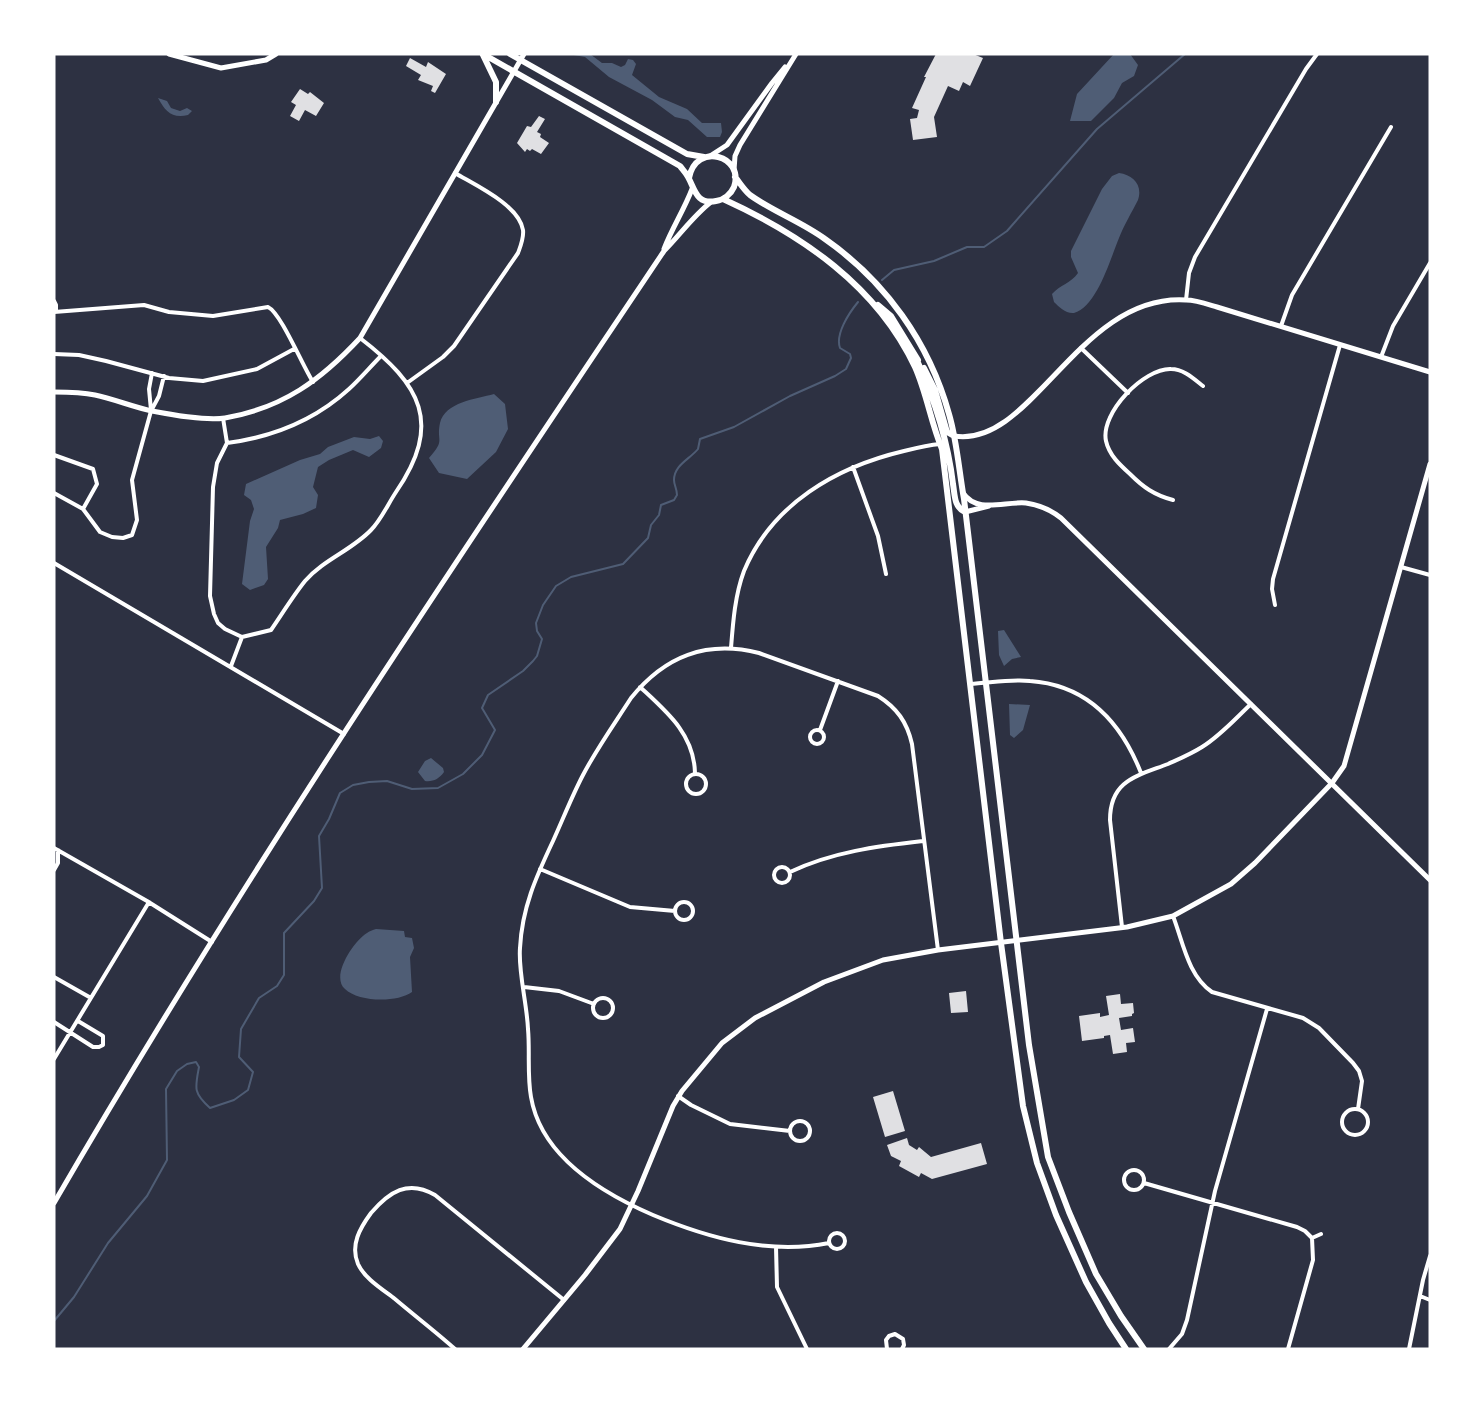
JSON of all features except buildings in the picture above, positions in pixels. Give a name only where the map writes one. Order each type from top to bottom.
[{"type":"main road","points":[[483,54],[680,166],[689,178],[692,189],[700,198],[711,202],[723,199],[732,190],[735,174]]},
{"type":"main road","points":[[483,54],[496,82],[496,102]]},
{"type":"main road","points":[[510,54],[522,57],[687,154],[726,160],[751,195],[810,228],[840,250],[884,292],[913,331],[924,351],[939,382],[954,436],[1029,1045],[1048,1157],[1096,1274],[1144,1349]]},
{"type":"main road","points":[[689,178],[694,165],[707,157]]},
{"type":"main road","points":[[723,199],[748,210],[807,244],[845,274],[891,316],[928,374],[947,432],[954,436]]},
{"type":"main road","points":[[872,300],[900,339],[914,366],[928,399],[940,444],[1001,943],[1023,1106],[1037,1164],[1056,1215],[1086,1282],[1126,1349]]},
{"type":"main road","points":[[916,358],[936,408],[951,469],[955,502],[958,508],[965,512]]},
{"type":"street","points":[[169,54],[221,68],[266,60],[276,54]]},
{"type":"street","points":[[1186,300],[1189,273],[1195,257],[1317,54]]},
{"type":"street","points":[[54,392],[96,395],[151,411],[184,416],[224,418],[285,400],[313,383],[337,363],[360,339],[522,57]]},
{"type":"street","points":[[707,157],[728,145],[772,83],[794,57]]},
{"type":"street","points":[[735,174],[735,156],[740,145],[794,57]]},
{"type":"street","points":[[1281,326],[1292,295],[1391,127]]},
{"type":"street","points":[[406,383],[443,357],[454,346],[518,253],[523,240],[523,228],[511,208],[455,173]]},
{"type":"street","points":[[664,251],[670,233],[692,189]]},
{"type":"street","points":[[54,1203],[212,942],[344,734],[664,251],[679,236],[696,213],[711,202]]},
{"type":"street","points":[[1381,357],[1389,334],[1430,263]]},
{"type":"street","points":[[954,436],[977,435],[1012,417],[1099,330],[1115,318],[1150,303],[1186,300],[1217,307],[1430,372]]},
{"type":"street","points":[[54,301],[55,312],[144,305],[169,312],[213,316],[268,307],[282,322],[313,383]]},
{"type":"street","points":[[224,418],[227,443],[217,463],[213,487],[210,596],[213,614],[218,623],[242,637],[271,630],[306,579],[371,530],[408,475],[416,458],[422,424],[418,402],[406,383],[381,356],[360,339]]},
{"type":"street","points":[[1275,605],[1273,579],[1341,344]]},
{"type":"street","points":[[1081,348],[1128,393]]},
{"type":"street","points":[[54,354],[97,359],[164,376],[203,381],[257,369],[294,349]]},
{"type":"street","points":[[227,443],[271,434],[313,416],[349,389],[381,356]]},
{"type":"street","points":[[1173,500],[1145,488],[1118,463],[1106,441],[1108,419],[1113,410],[1143,379],[1163,369],[1179,370],[1203,386]]},
{"type":"street","points":[[151,411],[149,389],[152,373]]},
{"type":"street","points":[[54,493],[83,509],[100,532],[112,537],[123,538],[132,535],[137,520],[132,480],[151,411],[159,396],[164,376]]},
{"type":"street","points":[[732,648],[738,589],[744,572],[761,540],[780,515],[806,493],[852,467],[886,455],[940,444]]},
{"type":"street","points":[[54,455],[93,469],[98,484],[83,509]]},
{"type":"street","points":[[523,1349],[611,1243],[632,1206],[678,1096],[722,1043],[755,1018],[781,1002],[868,964],[938,950],[1141,925],[1173,916],[1231,884],[1255,863],[1332,783],[1342,771],[1347,760],[1430,464]]},
{"type":"street","points":[[852,467],[878,536],[886,574]]},
{"type":"street","points":[[963,496],[970,501],[990,506]]},
{"type":"street","points":[[965,512],[990,506],[1026,503],[1049,510],[1061,518],[1430,880]]},
{"type":"street","points":[[54,563],[344,734]]},
{"type":"street","points":[[1401,567],[1430,575]]},
{"type":"street","points":[[231,666],[242,637]]},
{"type":"street","points":[[829,1243],[809,1247],[776,1247],[735,1242],[684,1228],[632,1206],[599,1186],[554,1148],[540,1125],[531,1098],[527,1004],[519,950],[525,907],[583,774],[631,698],[648,678],[686,656],[732,648],[759,653],[878,696],[889,703],[905,721],[912,744],[938,950]]},
{"type":"street","points":[[820,730],[838,681]]},
{"type":"street","points":[[970,684],[1043,682],[1061,687],[1084,698],[1103,712],[1123,735],[1141,773]]},
{"type":"street","points":[[640,687],[671,715],[684,733],[693,753],[695,773]]},
{"type":"street","points":[[1122,927],[1110,811],[1116,794],[1121,786],[1141,773],[1204,746],[1251,704]]},
{"type":"street","points":[[820,730],[825,736],[824,741],[815,744],[810,739],[810,735],[813,731],[820,730]]},
{"type":"street","points":[[695,773],[702,775],[706,784],[703,791],[697,794],[690,793],[686,785],[687,778],[695,773]]},
{"type":"street","points":[[790,872],[806,864],[856,850],[923,842]]},
{"type":"street","points":[[56,849],[149,902],[212,942]]},
{"type":"street","points":[[54,870],[58,863],[56,849]]},
{"type":"street","points":[[777,868],[786,868],[790,872],[789,880],[785,883],[780,884],[774,879],[777,868]]},
{"type":"street","points":[[540,869],[630,907],[675,911]]},
{"type":"street","points":[[54,1059],[149,902]]},
{"type":"street","points":[[685,902],[690,904],[694,912],[688,919],[682,920],[677,917],[675,911],[677,905],[685,902]]},
{"type":"street","points":[[1173,916],[1194,974],[1201,985],[1212,992],[1303,1018],[1319,1028],[1353,1063],[1362,1080],[1358,1109]]},
{"type":"street","points":[[54,977],[92,998]]},
{"type":"street","points":[[524,987],[559,991],[594,1004]]},
{"type":"street","points":[[601,998],[608,999],[613,1010],[609,1016],[600,1018],[593,1011],[594,1004],[601,998]]},
{"type":"street","points":[[1169,1349],[1182,1334],[1187,1320],[1212,1202],[1267,1009]]},
{"type":"street","points":[[54,1022],[93,1047],[103,1045],[103,1036],[78,1021]]},
{"type":"street","points":[[678,1096],[730,1124],[790,1131]]},
{"type":"street","points":[[1358,1109],[1367,1117],[1367,1125],[1360,1133],[1352,1134],[1345,1129],[1343,1120],[1350,1110],[1358,1109]]},
{"type":"street","points":[[800,1121],[806,1123],[810,1131],[808,1137],[802,1141],[795,1140],[790,1131],[794,1123],[800,1121]]},
{"type":"street","points":[[1130,1170],[1136,1170],[1144,1176],[1144,1183],[1137,1190],[1130,1190],[1125,1185],[1124,1178],[1130,1170]]},
{"type":"street","points":[[1144,1183],[1297,1227],[1312,1238],[1313,1260],[1288,1349]]},
{"type":"street","points":[[456,1349],[371,1280],[358,1263],[355,1245],[362,1225],[388,1195],[402,1189],[413,1188],[435,1195],[564,1300]]},
{"type":"street","points":[[836,1233],[841,1234],[846,1241],[842,1248],[837,1250],[829,1243],[831,1235],[836,1233]]},
{"type":"street","points":[[1312,1238],[1321,1234]]},
{"type":"street","points":[[776,1247],[777,1287],[807,1349]]},
{"type":"street","points":[[1409,1349],[1430,1256]]},
{"type":"street","points":[[1420,1296],[1430,1299]]},
{"type":"street","points":[[887,1349],[886,1340],[895,1334],[903,1339],[902,1349]]},
{"type":"water","points":[[568,54],[590,54],[602,63],[612,63],[621,67],[628,59],[633,60],[636,64],[632,75],[659,97],[687,109],[702,123],[721,123],[720,137],[707,137],[688,120],[675,117],[652,100],[609,77],[585,57]]},
{"type":"water","points":[[1114,54],[1130,54],[1138,65],[1134,76],[1122,83],[1114,98],[1091,121],[1070,121],[1077,94]]},
{"type":"water","points":[[158,98],[167,101],[171,108],[180,111],[187,108],[192,111],[188,115],[173,115],[163,107]]},
{"type":"water","points":[[1119,173],[1129,176],[1136,182],[1139,190],[1138,200],[1096,292],[1082,309],[1074,313],[1068,312],[1054,302],[1052,294],[1078,273],[1071,257],[1071,251],[1102,189],[1112,176]]},
{"type":"water","points":[[494,394],[505,404],[508,429],[496,452],[467,479],[439,473],[429,458],[439,444],[439,429],[443,416],[448,410],[462,402]]},
{"type":"water","points":[[379,436],[383,441],[381,448],[369,457],[353,450],[318,467],[313,487],[318,495],[316,508],[280,520],[278,528],[266,547],[268,579],[264,585],[250,590],[242,584],[250,521],[254,509],[251,500],[244,495],[246,484],[300,460],[320,454],[328,447],[354,437],[370,439]]},
{"type":"water","points":[[1004,630],[1021,657],[1012,659],[1004,666],[999,655],[998,631]]},
{"type":"water","points":[[1009,704],[1030,705],[1023,730],[1014,738],[1010,735]]},
{"type":"water","points":[[431,758],[443,768],[444,772],[436,780],[425,781],[418,772],[425,761]]},
{"type":"water","points":[[376,929],[404,931],[405,937],[412,938],[414,948],[410,957],[412,992],[405,996],[378,1000],[368,999],[351,993],[341,983],[342,968],[350,951],[362,937]]},
{"type":"waterway","points":[[882,280],[894,270],[934,261],[967,247],[984,247],[1007,231],[1097,129],[1185,54]]},
{"type":"waterway","points":[[54,1321],[74,1297],[108,1243],[147,1196],[167,1160],[166,1089],[177,1071],[187,1064],[196,1062],[199,1067],[198,1094],[210,1108],[234,1100],[248,1090],[253,1072],[239,1057],[241,1029],[259,998],[277,986],[284,975],[284,933],[314,901],[322,888],[319,836],[340,793],[353,785],[387,781],[412,789],[438,788],[463,774],[482,755],[495,730],[482,708],[488,695],[523,671],[537,656],[542,639],[537,631],[536,623],[543,605],[556,586],[571,577],[623,564],[648,538],[651,525],[659,515],[661,505],[674,500],[677,495],[674,480],[677,470],[698,449],[700,439],[734,427],[846,369],[851,358],[850,354],[840,348],[839,336],[858,302]]}]
